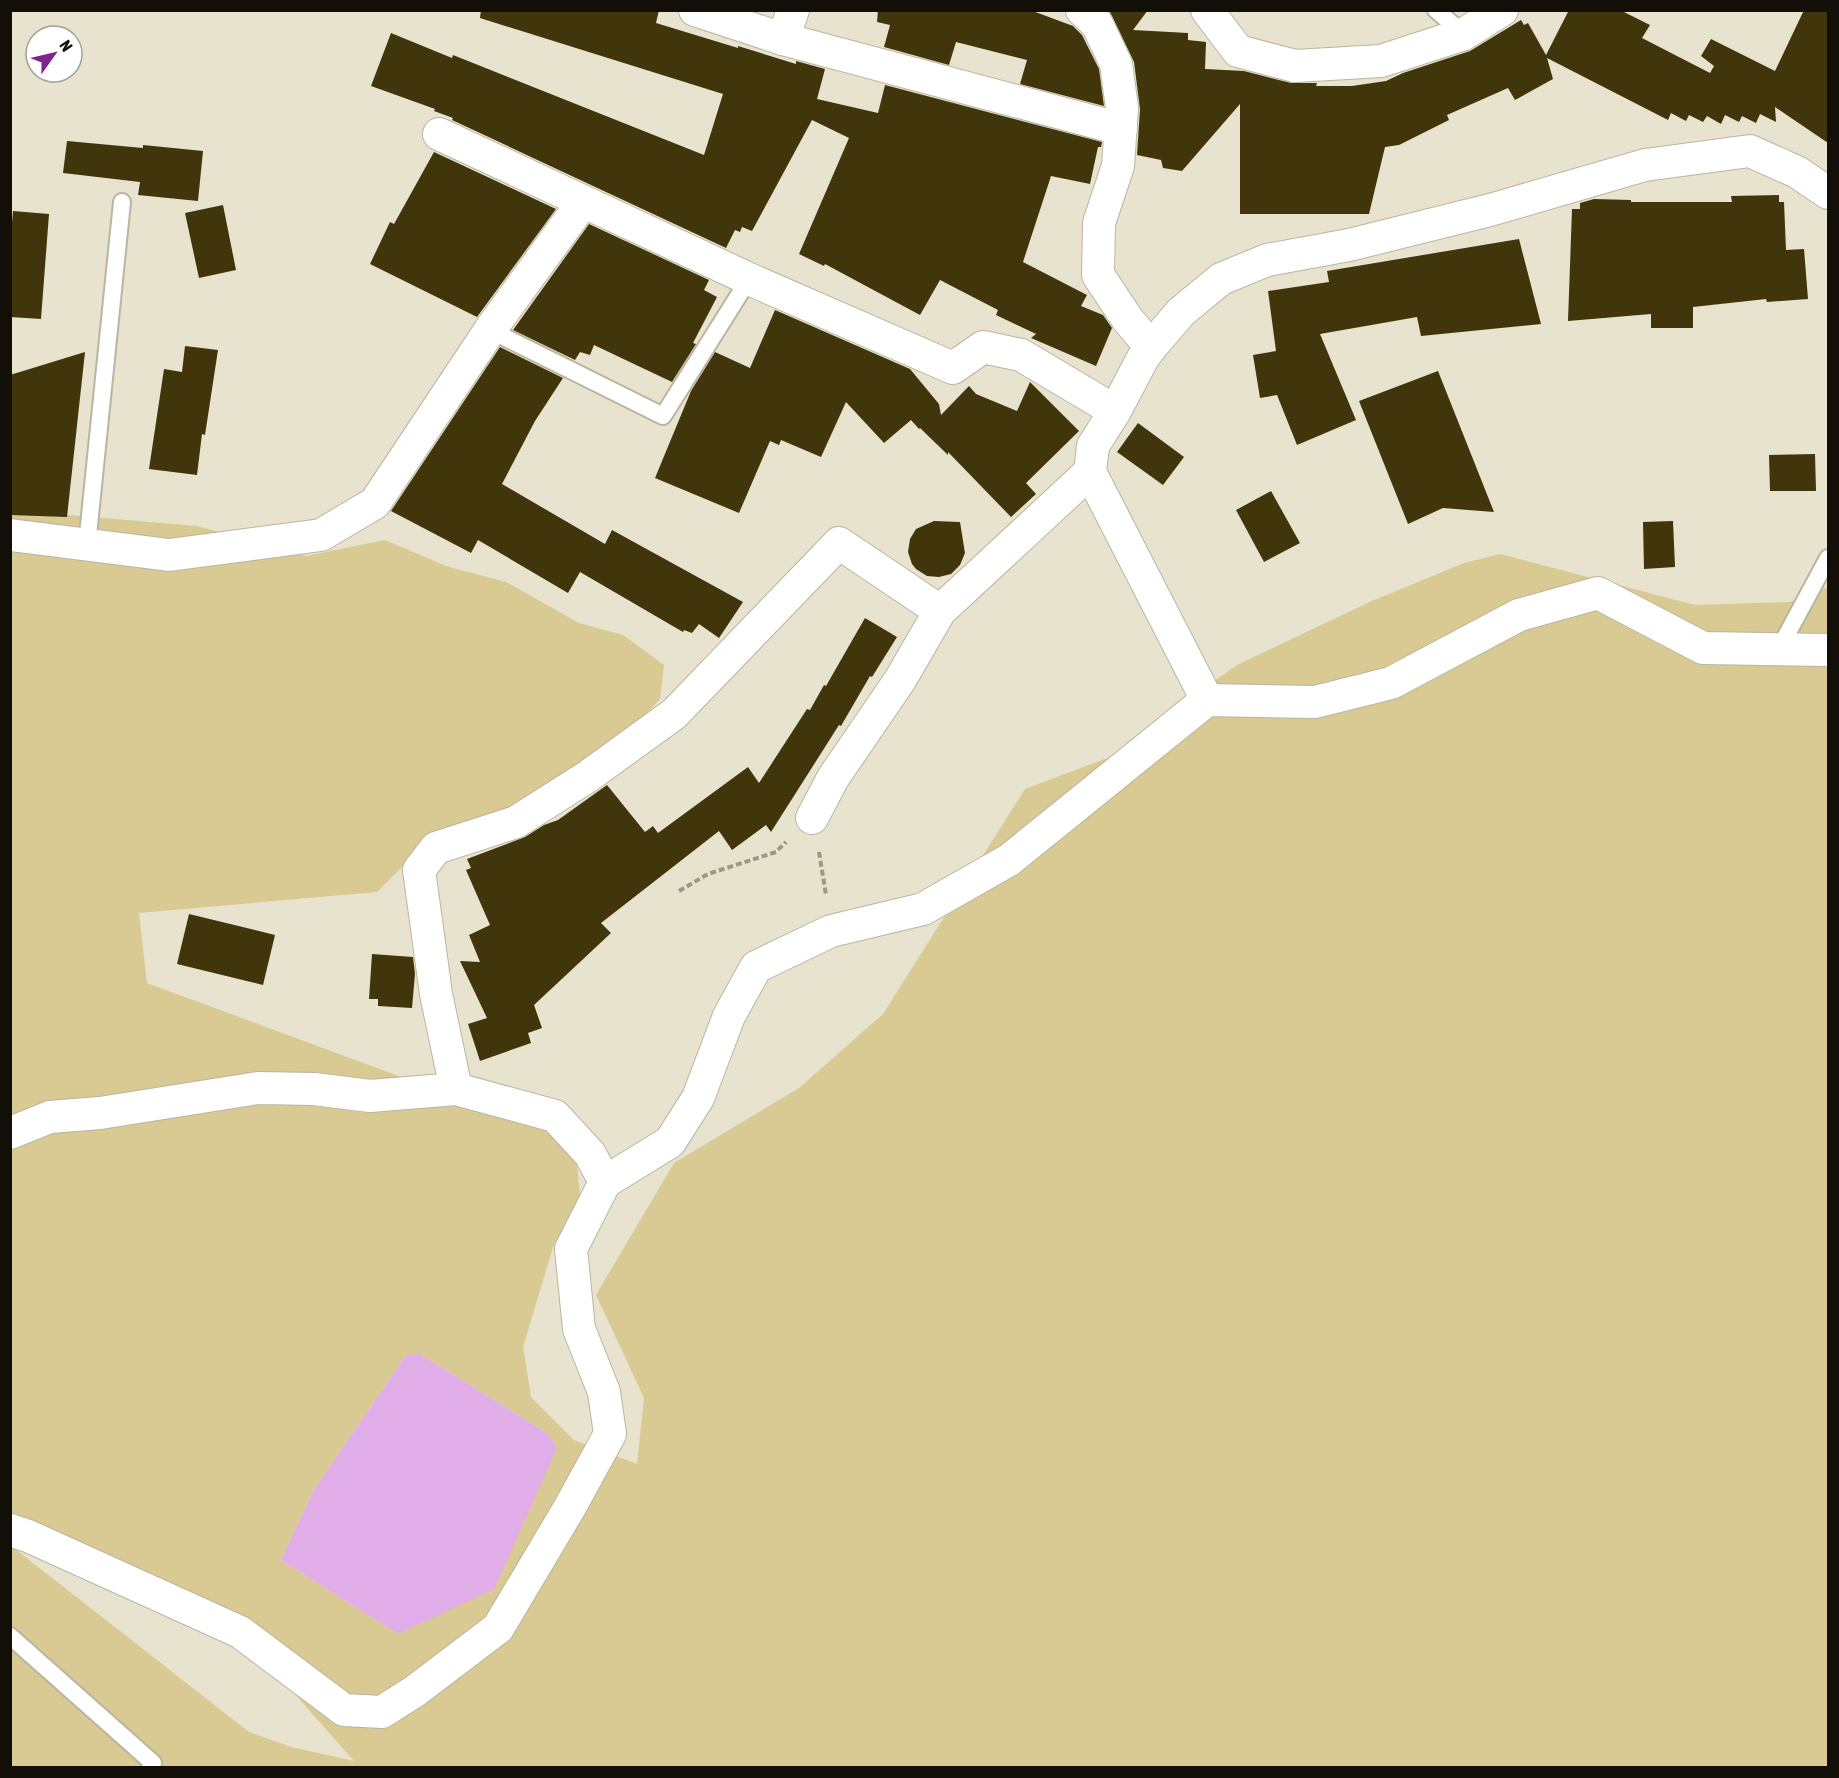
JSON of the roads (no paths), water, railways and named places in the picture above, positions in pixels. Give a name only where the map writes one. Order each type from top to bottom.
[{"type":"street","points":[[695,10],[788,25],[1121,129]]},
{"type":"street","points":[[1082,10],[1097,24],[1116,64],[1122,108],[1118,166],[1099,223],[1098,275],[1128,320],[1151,347]]},
{"type":"street","points":[[1207,10],[1238,51],[1295,66],[1381,61],[1464,34],[1502,10]]},
{"type":"street","points":[[439,135],[749,279],[952,368],[983,347],[1021,355],[1114,411]]},
{"type":"street","points":[[1207,700],[1090,472],[1093,446],[1143,358],[1181,312],[1221,279],[1267,260],[1349,244],[1490,210],[1645,165],[1750,151],[1797,172],[1828,194]]},
{"type":"street","points":[[10,535],[169,555],[321,535],[375,502],[490,330],[583,202]]},
{"type":"street","points":[[812,818],[833,778],[900,680],[940,611],[1090,472]]},
{"type":"street","points":[[456,1089],[436,994],[419,870],[436,848],[516,822],[587,777],[674,714],[839,543],[940,611]]},
{"type":"street","points":[[10,1530],[28,1536],[240,1632],[344,1710],[382,1712],[415,1691],[498,1628],[570,1507],[610,1434],[604,1392],[579,1329],[571,1249],[605,1182],[670,1142],[698,1098],[729,1016],[756,967],[831,931],[923,909],[1009,860],[1207,700],[1315,702],[1391,683],[1518,615],[1598,593],[1703,648],[1828,650]]},
{"type":"street","points":[[10,1132],[50,1118],[100,1113],[258,1088],[314,1089],[370,1096],[456,1089],[555,1116],[590,1154],[605,1182]]},
{"type":"lane","points":[[1436,10],[1464,34]]},
{"type":"lane","points":[[87,545],[122,202]]},
{"type":"lane","points":[[490,330],[663,416],[749,279]]},
{"type":"lane","points":[[1779,649],[1828,558]]},
{"type":"lane","points":[[10,1636],[153,1763],[150,1767]]}]
